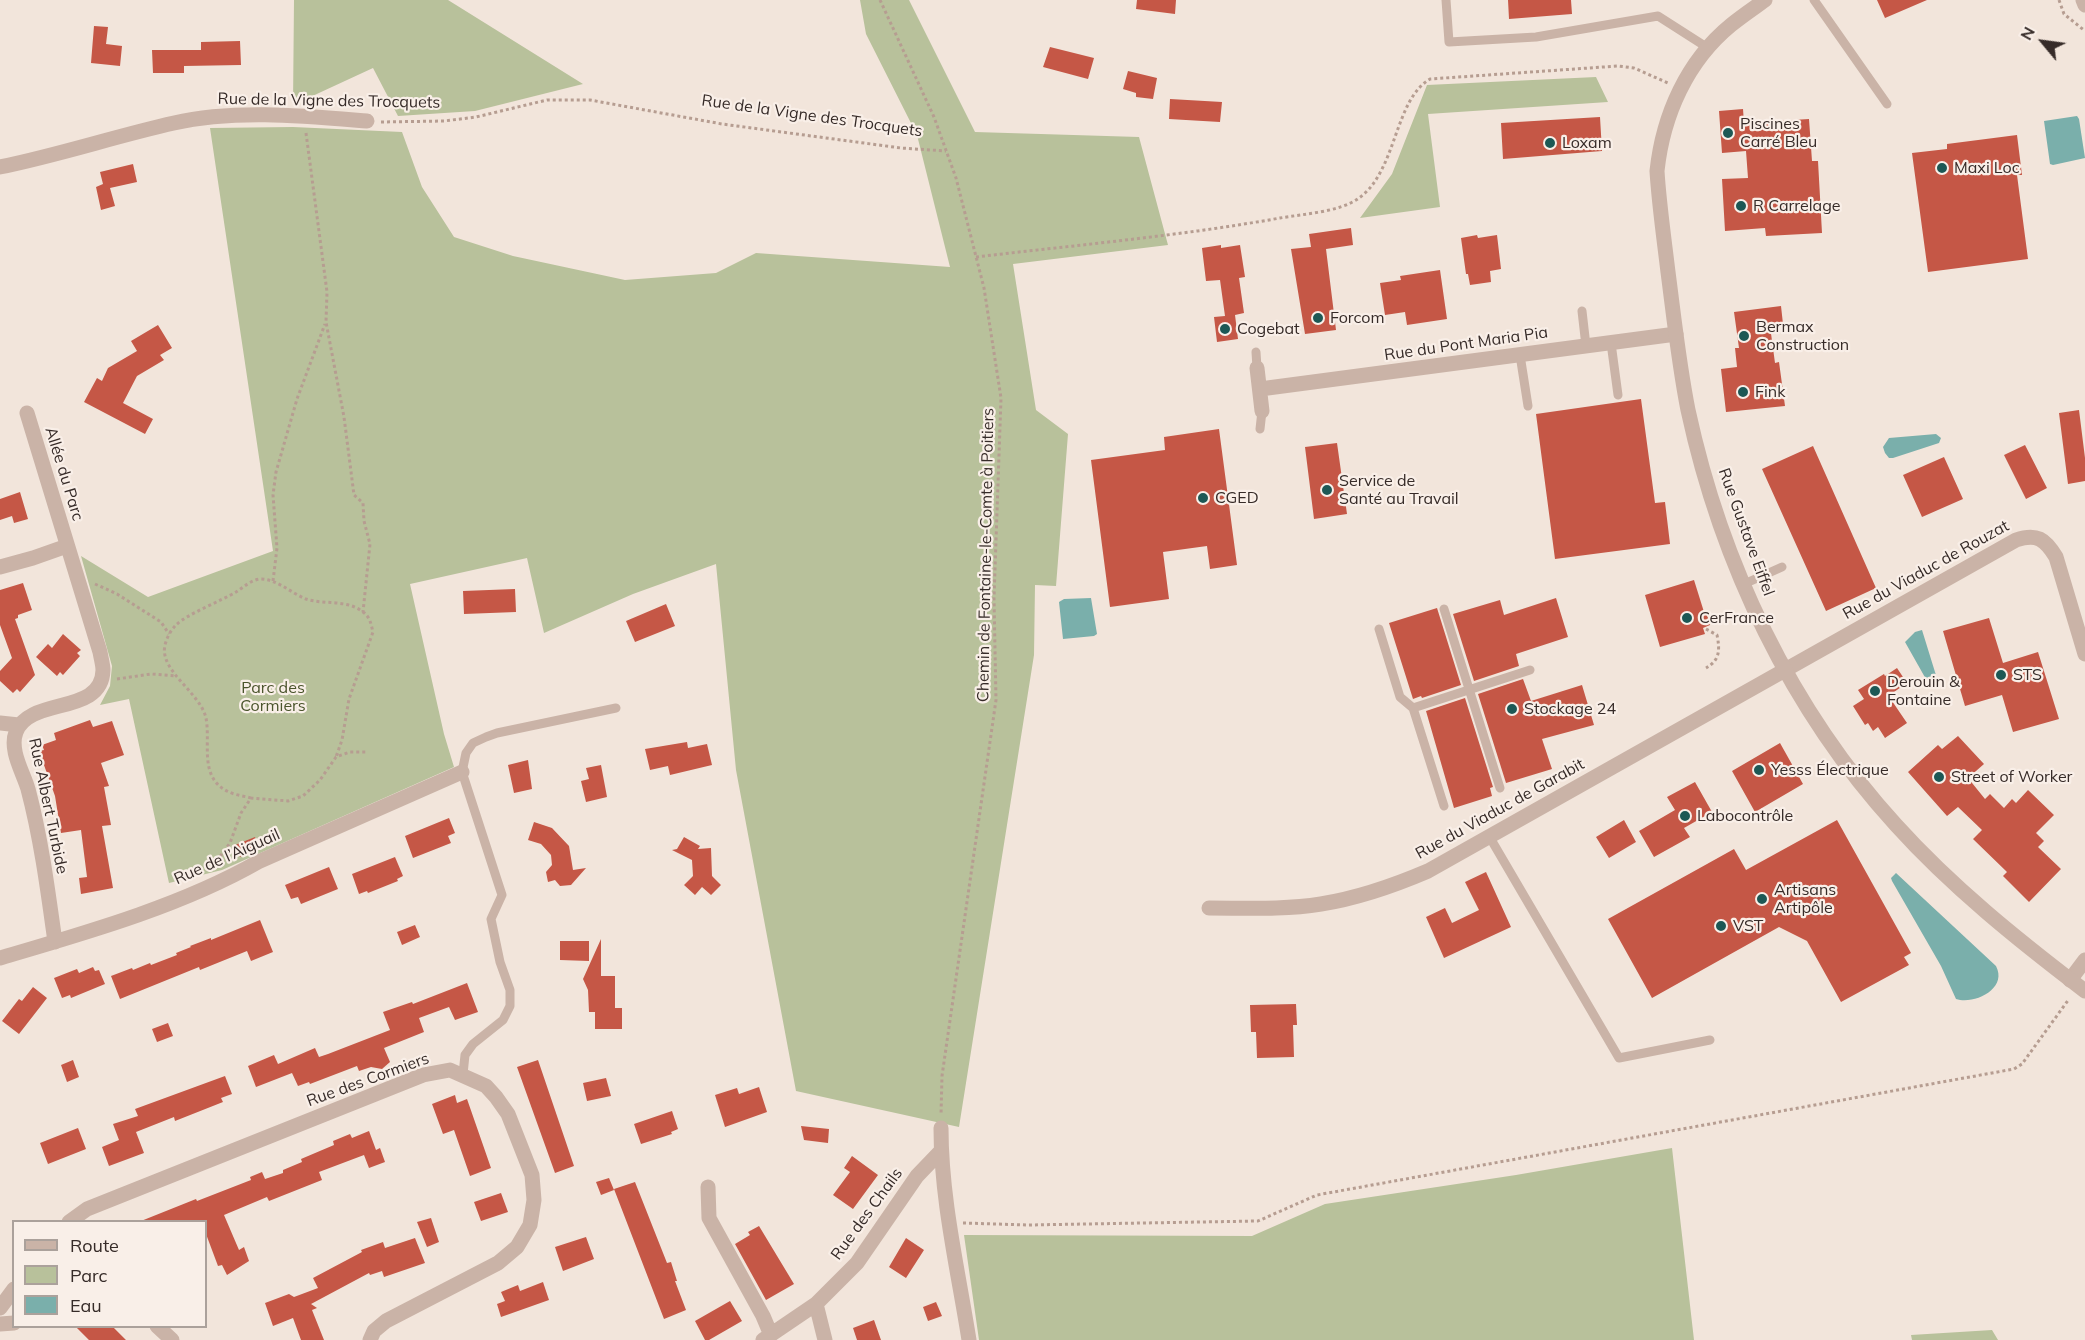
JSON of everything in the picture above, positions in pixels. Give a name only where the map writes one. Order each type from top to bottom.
[{"type":"street","name":"Rue Gustave Eiffel","points":[[1765,0],[1730,26],[1694,65],[1680,88],[1664,131],[1657,171],[1683,382],[1711,497],[1744,584],[1785,669],[1831,744],[1866,791],[1934,865],[1984,910],[2085,991]]},
{"type":"street","points":[[2083,0],[2085,5]]},
{"type":"street","name":"Rue de la Vigne des Trocquets","points":[[0,167],[44,158],[175,123],[214,117],[306,116],[367,121]]},
{"type":"street","name":"Rue du Pont Maria Pia","points":[[1260,389],[1676,334]]},
{"type":"street","points":[[1257,368],[1262,411]]},
{"type":"street","name":"Allée du Parc","points":[[27,413],[91,623],[103,670],[100,682]]},
{"type":"street","name":"Rue du Viaduc de Rouzat","points":[[1785,669],[2027,536],[2039,538],[2049,545],[2056,557],[2085,654]]},
{"type":"street","name":"Allée du Parc","points":[[0,567],[67,546]]},
{"type":"street","name":"Rue du Viaduc de Garabit","points":[[1209,908],[1319,904],[1352,898],[1390,887],[1428,871],[1785,669]]},
{"type":"street","name":"Rue Albert Turbide","points":[[54,942],[33,807],[15,746],[15,736],[19,725],[38,713],[86,697],[96,690],[100,682]]},
{"type":"street","points":[[0,723],[19,725]]},
{"type":"street","name":"Rue de l’Aiguail","points":[[0,958],[54,942],[229,879],[258,862],[462,772]]},
{"type":"street","points":[[2070,980],[2085,960]]},
{"type":"street","name":"Rue des Cormiers","points":[[70,1220],[87,1209],[423,1076],[450,1070],[463,1074],[486,1086],[508,1114],[532,1175],[534,1200],[530,1225],[517,1247],[498,1263],[386,1321],[374,1331],[370,1340]]},
{"type":"street","points":[[941,1128],[941,1151],[950,1223],[969,1340]]},
{"type":"street","name":"Rue des Chails","points":[[767,1337],[816,1304],[856,1263],[917,1176],[941,1151]]},
{"type":"street","points":[[708,1187],[710,1218],[763,1316],[767,1337]]},
{"type":"street","points":[[0,1308],[12,1292]]},
{"type":"street","points":[[816,1304],[825,1340]]},
{"type":"street","points":[[159,1328],[172,1340]]},
{"type":"lane","points":[[1446,0],[1449,42],[1536,37],[1658,16],[1708,48]]},
{"type":"lane","points":[[1814,0],[1887,104]]},
{"type":"lane","points":[[1582,311],[1586,346]]},
{"type":"lane","points":[[1611,343],[1618,395]]},
{"type":"lane","points":[[1256,352],[1257,368]]},
{"type":"lane","points":[[1520,355],[1528,406]]},
{"type":"lane","points":[[1260,429],[1262,411]]},
{"type":"lane","points":[[1744,584],[1782,567]]},
{"type":"lane","points":[[1444,609],[1500,788]]},
{"type":"lane","points":[[1379,629],[1400,697],[1413,708],[1444,806]]},
{"type":"lane","points":[[1413,708],[1530,670]]},
{"type":"lane","points":[[463,1074],[465,1055],[473,1044],[503,1020],[510,1006],[510,990],[491,919],[502,895],[462,772],[466,753],[473,743],[486,737],[616,708]]},
{"type":"lane","points":[[1489,836],[1619,1058],[1710,1040]]},
{"type":"path","name":"Chemin de Fontaine-le-Comte à Poitiers","points":[[880,0],[934,117],[956,178],[984,288],[1001,398],[994,598],[996,700],[942,1076],[941,1128]]},
{"type":"path","points":[[2059,0],[2064,14],[2085,31]]},
{"type":"path","points":[[976,257],[1244,225],[1332,209],[1359,199],[1378,179],[1419,85],[1430,79],[1618,66],[1634,68],[1680,88]]},
{"type":"path","name":"Rue de la Vigne des Trocquets","points":[[367,121],[401,123],[444,121],[476,117],[547,100],[590,100],[722,124],[901,148],[946,151]]},
{"type":"path","points":[[306,116],[308,156],[327,292],[326,322],[344,417],[354,495],[363,503],[364,521],[370,544],[363,612]]},
{"type":"path","points":[[273,581],[277,548],[273,495],[276,472],[297,399],[326,322]]},
{"type":"path","points":[[76,575],[83,576],[117,594],[161,622],[169,634]]},
{"type":"path","points":[[260,579],[273,581],[307,599],[335,602],[363,612],[371,622],[373,632],[350,699],[336,758],[316,784],[303,796],[288,801],[251,798],[228,792],[216,783],[209,772],[206,720],[203,711],[196,698],[166,659],[165,647],[169,634],[180,622],[216,604],[251,581],[260,579]]},
{"type":"path","points":[[1706,629],[1717,635],[1720,648],[1713,664],[1706,668]]},
{"type":"path","points":[[100,682],[151,674],[177,676]]},
{"type":"path","points":[[336,758],[350,752],[366,752]]},
{"type":"path","points":[[191,894],[230,843],[242,813],[251,798]]},
{"type":"path","points":[[950,1223],[1028,1225],[1258,1221],[1317,1195],[2014,1069],[2022,1064],[2070,999]]},
{"type":"green space","points":[[294,0],[448,0],[583,84],[475,111],[398,116],[373,68],[293,105]]},
{"type":"green space","name":"Parc des Cormiers","points":[[860,0],[909,0],[975,132],[1139,137],[1168,245],[1013,264],[1036,410],[1068,434],[1056,586],[1035,585],[1034,655],[959,1127],[796,1091],[736,770],[716,564],[633,594],[544,633],[527,558],[410,584],[444,734],[454,767],[222,870],[169,883],[129,699],[100,705],[110,686],[112,666],[81,556],[148,597],[273,551],[210,128],[293,127],[402,132],[422,187],[454,237],[513,256],[625,280],[716,273],[756,253],[950,267],[917,135],[866,34]]},
{"type":"green space","points":[[1596,77],[1608,102],[1428,114],[1440,207],[1360,218],[1392,174],[1427,85]]},
{"type":"green space","points":[[1672,1148],[1694,1340],[979,1340],[964,1235],[1252,1236],[1325,1204],[1516,1175]]},
{"type":"green space","points":[[1992,1330],[1998,1340],[1912,1340],[1911,1335]]},
{"type":"water","points":[[2077,116],[2085,158],[2050,164],[2044,121]]},
{"type":"water","points":[[1936,434],[1941,438],[1939,443],[1893,458],[1889,458],[1883,447],[1889,438]]},
{"type":"water","points":[[1091,598],[1097,634],[1063,639],[1059,602],[1064,599]]},
{"type":"water","points":[[1922,630],[1939,685],[1931,688],[1905,642],[1915,632]]},
{"type":"water","points":[[1896,873],[1996,966],[1997,982],[1987,993],[1972,1000],[1956,999],[1941,966],[1892,881],[1891,878]]},
{"type":"building","points":[[1137,0],[1176,0],[1175,14],[1136,9]]},
{"type":"building","points":[[1508,0],[1571,0],[1572,14],[1509,19]]},
{"type":"building","points":[[1877,0],[1927,0],[1885,18]]},
{"type":"building","points":[[94,26],[108,27],[106,44],[122,46],[120,66],[91,63]]},
{"type":"building","points":[[240,41],[241,65],[184,66],[184,73],[153,73],[152,50],[201,50],[201,42]]},
{"type":"building","points":[[1050,47],[1094,58],[1088,79],[1043,67]]},
{"type":"building","points":[[1128,71],[1157,78],[1153,99],[1136,97],[1136,93],[1123,89]]},
{"type":"building","points":[[1170,99],[1222,102],[1220,122],[1169,119]]},
{"type":"building","points":[[1743,109],[1744,123],[1809,119],[1812,161],[1818,161],[1822,233],[1766,236],[1765,228],[1725,231],[1722,179],[1748,178],[1746,151],[1722,153],[1719,111]]},
{"type":"building","points":[[1600,117],[1602,151],[1503,159],[1501,123]]},
{"type":"building","points":[[2017,135],[2022,175],[2017,175],[2028,259],[1928,272],[1912,153],[1947,149],[1947,144]]},
{"type":"building","points":[[133,164],[137,182],[110,188],[115,206],[101,210],[96,187],[103,184],[100,172]]},
{"type":"building","points":[[1351,228],[1353,245],[1326,249],[1336,330],[1305,334],[1291,249],[1311,247],[1309,234]]},
{"type":"building","points":[[1477,235],[1478,238],[1497,235],[1501,269],[1490,271],[1491,282],[1470,285],[1468,274],[1466,274],[1461,238]]},
{"type":"building","points":[[1221,245],[1221,248],[1240,245],[1245,277],[1239,278],[1244,313],[1235,315],[1238,339],[1217,342],[1214,317],[1225,316],[1220,280],[1206,281],[1202,248]]},
{"type":"building","points":[[1440,270],[1447,319],[1407,325],[1405,312],[1385,315],[1380,283],[1401,280],[1400,276]]},
{"type":"building","points":[[1781,306],[1783,324],[1770,326],[1775,363],[1779,362],[1785,406],[1726,412],[1721,369],[1737,367],[1735,348],[1739,348],[1734,312]]},
{"type":"building","points":[[158,325],[172,348],[160,355],[164,360],[137,376],[123,403],[153,419],[145,434],[84,402],[97,378],[102,381],[108,368],[137,351],[131,341]]},
{"type":"building","points":[[1641,399],[1655,503],[1665,502],[1670,544],[1555,559],[1536,414]]},
{"type":"building","points":[[2079,410],[2085,458],[2085,481],[2068,484],[2059,413]]},
{"type":"building","points":[[1219,429],[1237,565],[1210,569],[1207,546],[1163,552],[1169,599],[1110,607],[1091,460],[1165,450],[1164,437]]},
{"type":"building","name":"Service de Santé au Travail","points":[[1337,443],[1347,514],[1314,519],[1305,447]]},
{"type":"building","points":[[2025,445],[2047,488],[2026,499],[2004,455]]},
{"type":"building","points":[[1813,446],[1876,588],[1826,611],[1762,469]]},
{"type":"building","points":[[1944,457],[1963,499],[1922,517],[1903,475]]},
{"type":"building","points":[[20,492],[28,519],[14,523],[12,516],[0,520],[0,499]]},
{"type":"building","points":[[1694,580],[1710,625],[1703,628],[1705,634],[1660,647],[1645,595]]},
{"type":"building","points":[[23,583],[32,610],[18,615],[15,619],[35,675],[20,692],[17,689],[13,693],[0,681],[0,671],[12,658],[0,625],[0,590]]},
{"type":"building","points":[[515,589],[516,612],[464,614],[463,591]]},
{"type":"building","points":[[1556,598],[1568,637],[1516,654],[1519,666],[1474,681],[1453,614],[1500,600],[1504,615]]},
{"type":"building","points":[[666,604],[675,626],[635,642],[626,621]]},
{"type":"building","points":[[1437,608],[1461,685],[1413,699],[1389,623]]},
{"type":"building","name":"STS","points":[[1989,618],[2003,663],[2038,652],[2059,719],[2013,732],[2002,695],[1965,706],[1943,631]]},
{"type":"building","points":[[63,634],[81,650],[77,653],[80,656],[63,675],[60,672],[57,676],[36,657],[48,644],[52,648]]},
{"type":"building","points":[[1897,668],[1907,683],[1894,692],[1898,698],[1892,701],[1907,723],[1885,738],[1878,727],[1873,731],[1868,723],[1865,725],[1853,706],[1864,699],[1858,690]]},
{"type":"building","points":[[1523,679],[1531,701],[1582,685],[1594,725],[1542,739],[1552,769],[1506,783],[1478,694]]},
{"type":"building","points":[[1465,698],[1493,787],[1490,788],[1492,796],[1454,808],[1426,711]]},
{"type":"building","points":[[90,720],[93,727],[112,721],[124,755],[101,763],[109,786],[104,787],[111,825],[102,826],[113,888],[81,894],[79,878],[87,877],[81,830],[61,833],[55,796],[39,751],[44,750],[42,745],[56,740],[54,733]]},
{"type":"building","points":[[1958,736],[1984,764],[1968,778],[1985,799],[1990,794],[2004,808],[2012,799],[2016,803],[2028,790],[2054,815],[2036,833],[2044,841],[2038,847],[2061,869],[2029,902],[2003,876],[2007,872],[1973,839],[1982,830],[1958,807],[1947,816],[1908,772],[1938,745],[1942,749]]},
{"type":"building","points":[[687,742],[688,748],[707,744],[712,765],[670,775],[668,766],[650,770],[645,749]]},
{"type":"building","points":[[1780,743],[1803,784],[1755,812],[1732,771]]},
{"type":"building","points":[[528,760],[532,789],[514,793],[508,765]]},
{"type":"building","points":[[601,765],[607,797],[586,802],[581,781],[589,779],[586,768]]},
{"type":"building","name":"Labocontrôle","points":[[1695,782],[1712,812],[1684,828],[1690,837],[1654,857],[1639,831],[1675,810],[1667,797]]},
{"type":"building","points":[[449,818],[455,833],[448,836],[451,843],[413,858],[405,836]]},
{"type":"building","points":[[1624,820],[1636,842],[1609,858],[1596,837]]},
{"type":"building","name":"Artisans Artipôle","points":[[1837,820],[1911,953],[1904,957],[1909,965],[1841,1002],[1807,941],[1779,927],[1652,998],[1608,919],[1734,849],[1746,870]]},
{"type":"building","points":[[534,822],[552,828],[569,846],[573,870],[586,868],[571,885],[560,886],[555,880],[548,882],[546,872],[552,865],[551,855],[541,844],[528,840]]},
{"type":"building","points":[[255,837],[259,849],[240,857],[235,845]]},
{"type":"building","points":[[684,837],[700,846],[698,849],[711,848],[712,876],[721,885],[711,895],[702,887],[695,895],[684,885],[693,876],[692,860],[672,850],[677,849]]},
{"type":"building","points":[[395,857],[403,876],[397,879],[398,881],[368,893],[367,891],[359,894],[352,874]]},
{"type":"building","points":[[329,867],[338,889],[301,904],[298,897],[291,899],[285,885]]},
{"type":"building","points":[[1486,872],[1511,927],[1444,958],[1426,917],[1445,908],[1452,923],[1479,910],[1465,882]]},
{"type":"building","points":[[260,920],[273,952],[251,961],[247,951],[200,970],[199,967],[120,999],[111,976],[150,963],[151,965],[177,955],[176,953],[190,946]]},
{"type":"building","points":[[415,925],[420,937],[402,945],[397,932]]},
{"type":"building","points":[[601,939],[601,976],[615,976],[615,1008],[622,1008],[622,1029],[595,1029],[595,1012],[589,1012],[588,990],[583,979]]},
{"type":"building","points":[[560,941],[589,941],[589,961],[560,960]]},
{"type":"building","points":[[93,967],[95,971],[99,970],[105,984],[71,998],[70,995],[62,998],[54,978],[77,969],[79,973]]},
{"type":"building","points":[[467,983],[478,1012],[455,1020],[449,1007],[419,1018],[424,1032],[384,1048],[390,1062],[382,1069],[371,1067],[359,1071],[357,1066],[310,1084],[309,1082],[298,1086],[292,1073],[256,1087],[248,1066],[274,1055],[278,1064],[315,1048],[319,1057],[328,1054],[390,1030],[383,1012],[412,1002],[413,1004]]},
{"type":"building","points":[[33,987],[47,998],[19,1034],[2,1021],[19,999],[22,1001]]},
{"type":"building","points":[[1296,1004],[1297,1025],[1293,1025],[1294,1057],[1257,1058],[1256,1032],[1251,1032],[1250,1005]]},
{"type":"building","points":[[168,1023],[173,1036],[157,1042],[152,1029]]},
{"type":"building","points":[[73,1060],[79,1077],[67,1082],[61,1065]]},
{"type":"building","points":[[538,1060],[574,1166],[555,1173],[517,1067]]},
{"type":"building","points":[[225,1076],[232,1094],[221,1098],[223,1102],[175,1121],[174,1117],[136,1132],[144,1153],[109,1166],[102,1147],[119,1140],[113,1124],[138,1116],[135,1109]]},
{"type":"building","points":[[606,1078],[611,1096],[587,1101],[583,1083]]},
{"type":"building","points":[[759,1087],[767,1112],[725,1127],[715,1095],[737,1088],[739,1094]]},
{"type":"building","points":[[455,1095],[457,1103],[467,1099],[491,1168],[470,1176],[454,1130],[443,1134],[432,1104]]},
{"type":"building","points":[[672,1111],[678,1129],[671,1132],[672,1134],[641,1144],[634,1124]]},
{"type":"building","points":[[801,1126],[829,1129],[828,1143],[804,1140]]},
{"type":"building","points":[[78,1128],[86,1149],[48,1164],[40,1143]]},
{"type":"building","points":[[369,1131],[376,1150],[380,1148],[385,1162],[369,1168],[364,1155],[319,1172],[322,1180],[269,1201],[267,1197],[224,1215],[239,1250],[244,1247],[249,1261],[227,1275],[222,1265],[218,1266],[207,1237],[207,1220],[144,1220],[251,1180],[250,1177],[262,1172],[265,1179],[283,1173],[283,1170],[302,1162],[301,1159],[334,1145],[333,1141],[350,1134],[352,1138]]},
{"type":"building","points":[[852,1156],[878,1175],[853,1209],[833,1195],[850,1172],[844,1168]]},
{"type":"building","points":[[609,1178],[614,1190],[601,1195],[596,1182]]},
{"type":"building","points":[[635,1182],[667,1263],[671,1262],[677,1281],[675,1281],[686,1310],[664,1319],[614,1189]]},
{"type":"building","points":[[501,1193],[508,1212],[481,1221],[474,1202]]},
{"type":"building","points":[[431,1218],[439,1242],[427,1247],[417,1222]]},
{"type":"building","points":[[759,1226],[794,1284],[766,1300],[735,1244]]},
{"type":"building","points":[[586,1237],[594,1259],[563,1271],[555,1247]]},
{"type":"building","points":[[415,1238],[425,1263],[384,1277],[382,1271],[370,1275],[369,1273],[311,1304],[317,1308],[312,1310],[324,1340],[301,1340],[293,1318],[273,1326],[265,1303],[289,1294],[294,1297],[318,1288],[313,1278],[362,1252],[361,1250],[383,1242],[385,1248]]},
{"type":"building","points":[[906,1238],[924,1250],[906,1278],[889,1267]]},
{"type":"building","points":[[543,1282],[549,1300],[501,1317],[497,1304],[505,1301],[501,1292],[518,1285],[520,1291]]},
{"type":"building","points":[[730,1301],[742,1321],[709,1340],[705,1340],[695,1321]]},
{"type":"building","points":[[936,1302],[942,1316],[928,1321],[923,1307]]},
{"type":"building","points":[[874,1320],[881,1340],[857,1340],[853,1328]]},
{"type":"building","points":[[77,1328],[114,1328],[126,1340],[89,1340]]},
{"type":"place","name":"Piscines Carré Bleu","points":[[1728,133]]},
{"type":"place","name":"Loxam","points":[[1550,143]]},
{"type":"place","name":"Maxi Loc","points":[[1942,168]]},
{"type":"place","name":"R Carrelage","points":[[1741,206]]},
{"type":"place","name":"Forcom","points":[[1318,318]]},
{"type":"place","name":"Cogebat","points":[[1225,329]]},
{"type":"place","name":"Bermax Construction","points":[[1744,336]]},
{"type":"place","name":"Fink","points":[[1743,392]]},
{"type":"place","name":"Service de Santé au Travail","points":[[1327,490]]},
{"type":"place","name":"CGED","points":[[1203,498]]},
{"type":"place","name":"CerFrance","points":[[1687,618]]},
{"type":"place","name":"STS","points":[[2001,675]]},
{"type":"place","name":"Derouin & Fontaine","points":[[1875,691]]},
{"type":"place","name":"Stockage 24","points":[[1512,709]]},
{"type":"place","name":"Yesss Électrique","points":[[1759,770]]},
{"type":"place","name":"Street of Worker","points":[[1939,777]]},
{"type":"place","name":"Labocontrôle","points":[[1685,816]]},
{"type":"place","name":"Artisans Artipôle","points":[[1762,899]]},
{"type":"place","name":"VST","points":[[1721,926]]}]
